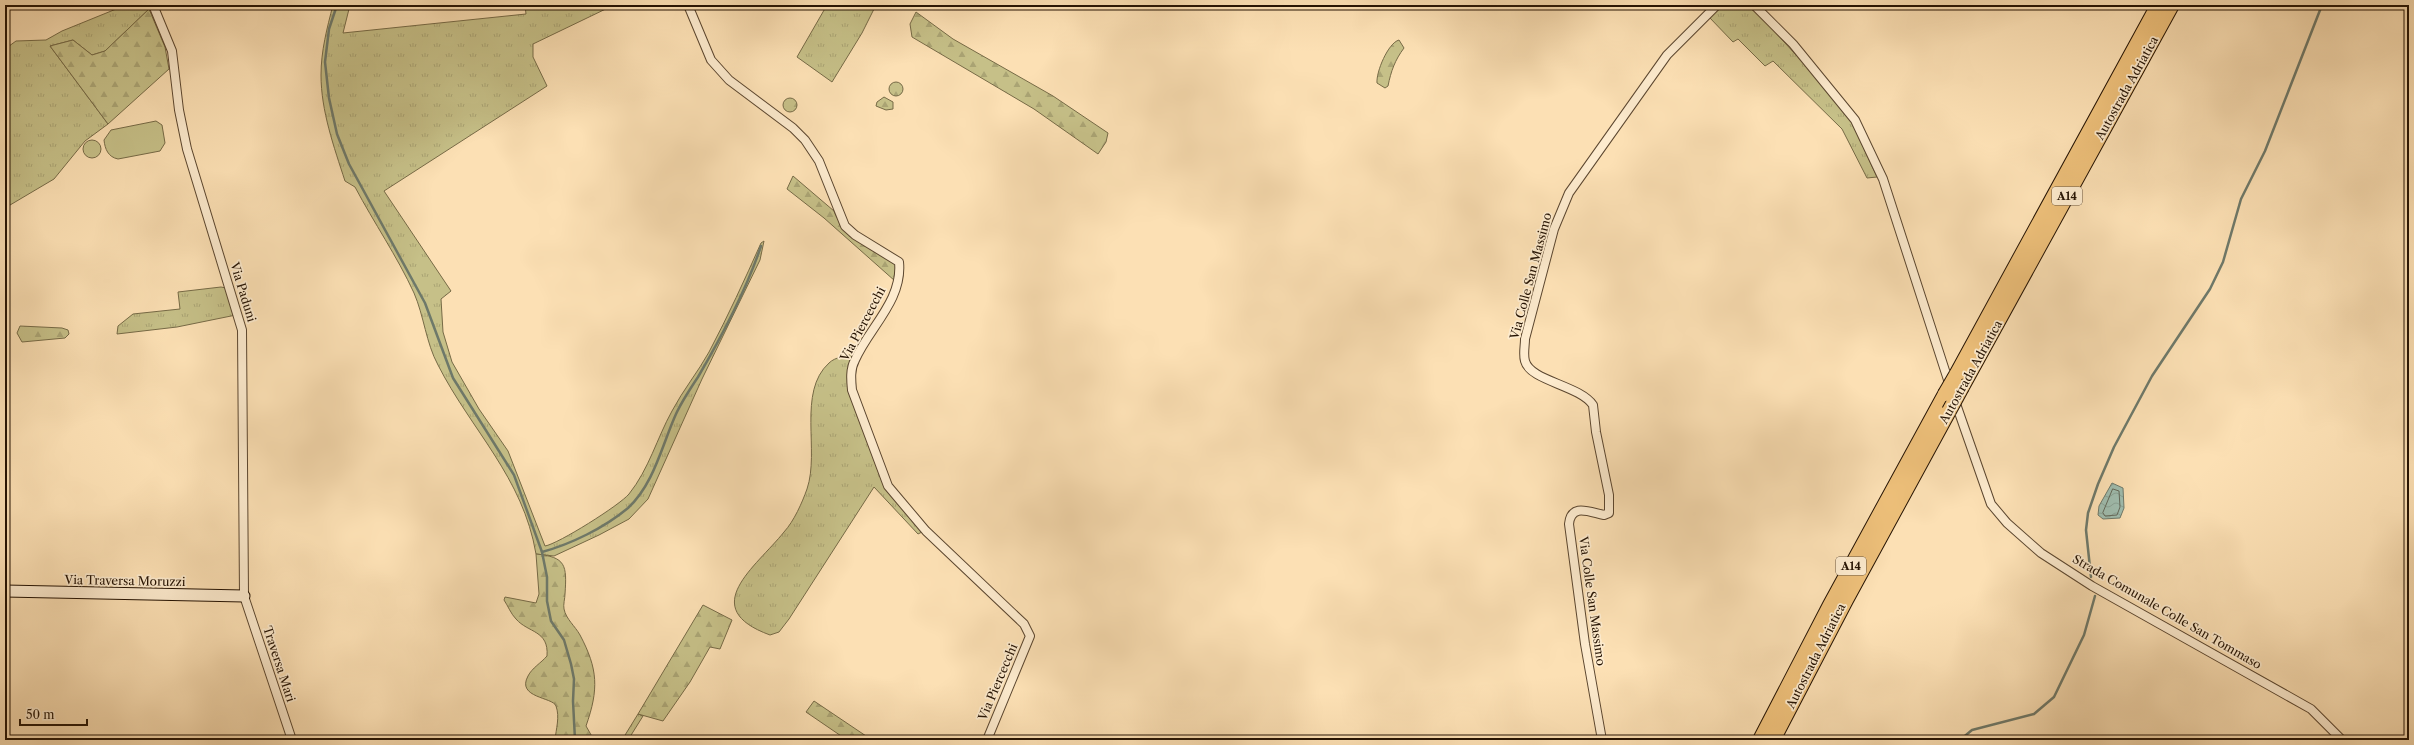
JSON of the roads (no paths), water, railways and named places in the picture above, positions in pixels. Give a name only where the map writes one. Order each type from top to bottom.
[{"type":"highway","name":"Autostrada Adriatica","points":[[1773,740],[1849,594],[1949,411],[1959,381],[2158,5]]},
{"type":"highway","name":"Autostrada Adriatica","points":[[1760,740],[1830,604],[1945,394],[1959,381],[2172,5]]},
{"type":"street","name":"Via Paduni","points":[[153,5],[172,51],[179,110],[187,149],[242,330],[244,596]]},
{"type":"street","name":"Via Piercecchi","points":[[688,5],[711,60],[729,80],[793,128],[809,145],[819,161],[845,226],[855,235],[899,262],[898,284],[890,301],[854,360],[850,374],[852,390],[888,486],[926,532],[1024,624],[1030,636],[987,740]]},
{"type":"street","name":"Via Colle San Massimo","points":[[1602,740],[1585,644],[1569,524],[1570,515],[1580,509],[1604,515],[1608,513],[1609,495],[1596,432],[1593,405],[1581,393],[1534,372],[1527,366],[1524,354],[1525,339],[1554,229],[1569,193],[1667,55],[1718,5]]},
{"type":"street","name":"Strada Comunale Colle San Tommaso","points":[[1754,5],[1793,44],[1855,120],[1883,179],[1959,415],[1991,504],[1995,509],[2007,523],[2041,553],[2092,586],[2311,709],[2342,740]]},
{"type":"street","name":"Via Traversa Moruzzi","points":[[5,591],[244,596]]},
{"type":"street","name":"Traversa Mari","points":[[244,596],[292,740]]},
{"type":"water","points":[[2112,483],[2123,488],[2124,508],[2120,518],[2103,519],[2098,515],[2099,506]]},
{"type":"waterway","points":[[337,5],[329,29],[325,62],[329,98],[337,134],[349,164],[425,303],[453,378],[514,475],[542,552],[547,577],[547,601],[551,621],[564,640],[571,664],[574,679],[573,701],[575,740]]},
{"type":"waterway","points":[[2091,577],[2086,530],[2088,513],[2098,484],[2114,447],[2152,376],[2210,289],[2223,262],[2241,199],[2265,151],[2322,5]]},
{"type":"waterway","points":[[542,552],[564,545],[598,529],[628,508],[637,498],[651,476],[678,409],[698,377],[733,313],[761,246]]},
{"type":"waterway","points":[[1960,740],[1972,730],[2034,714],[2054,697],[2084,635],[2095,596]]}]
